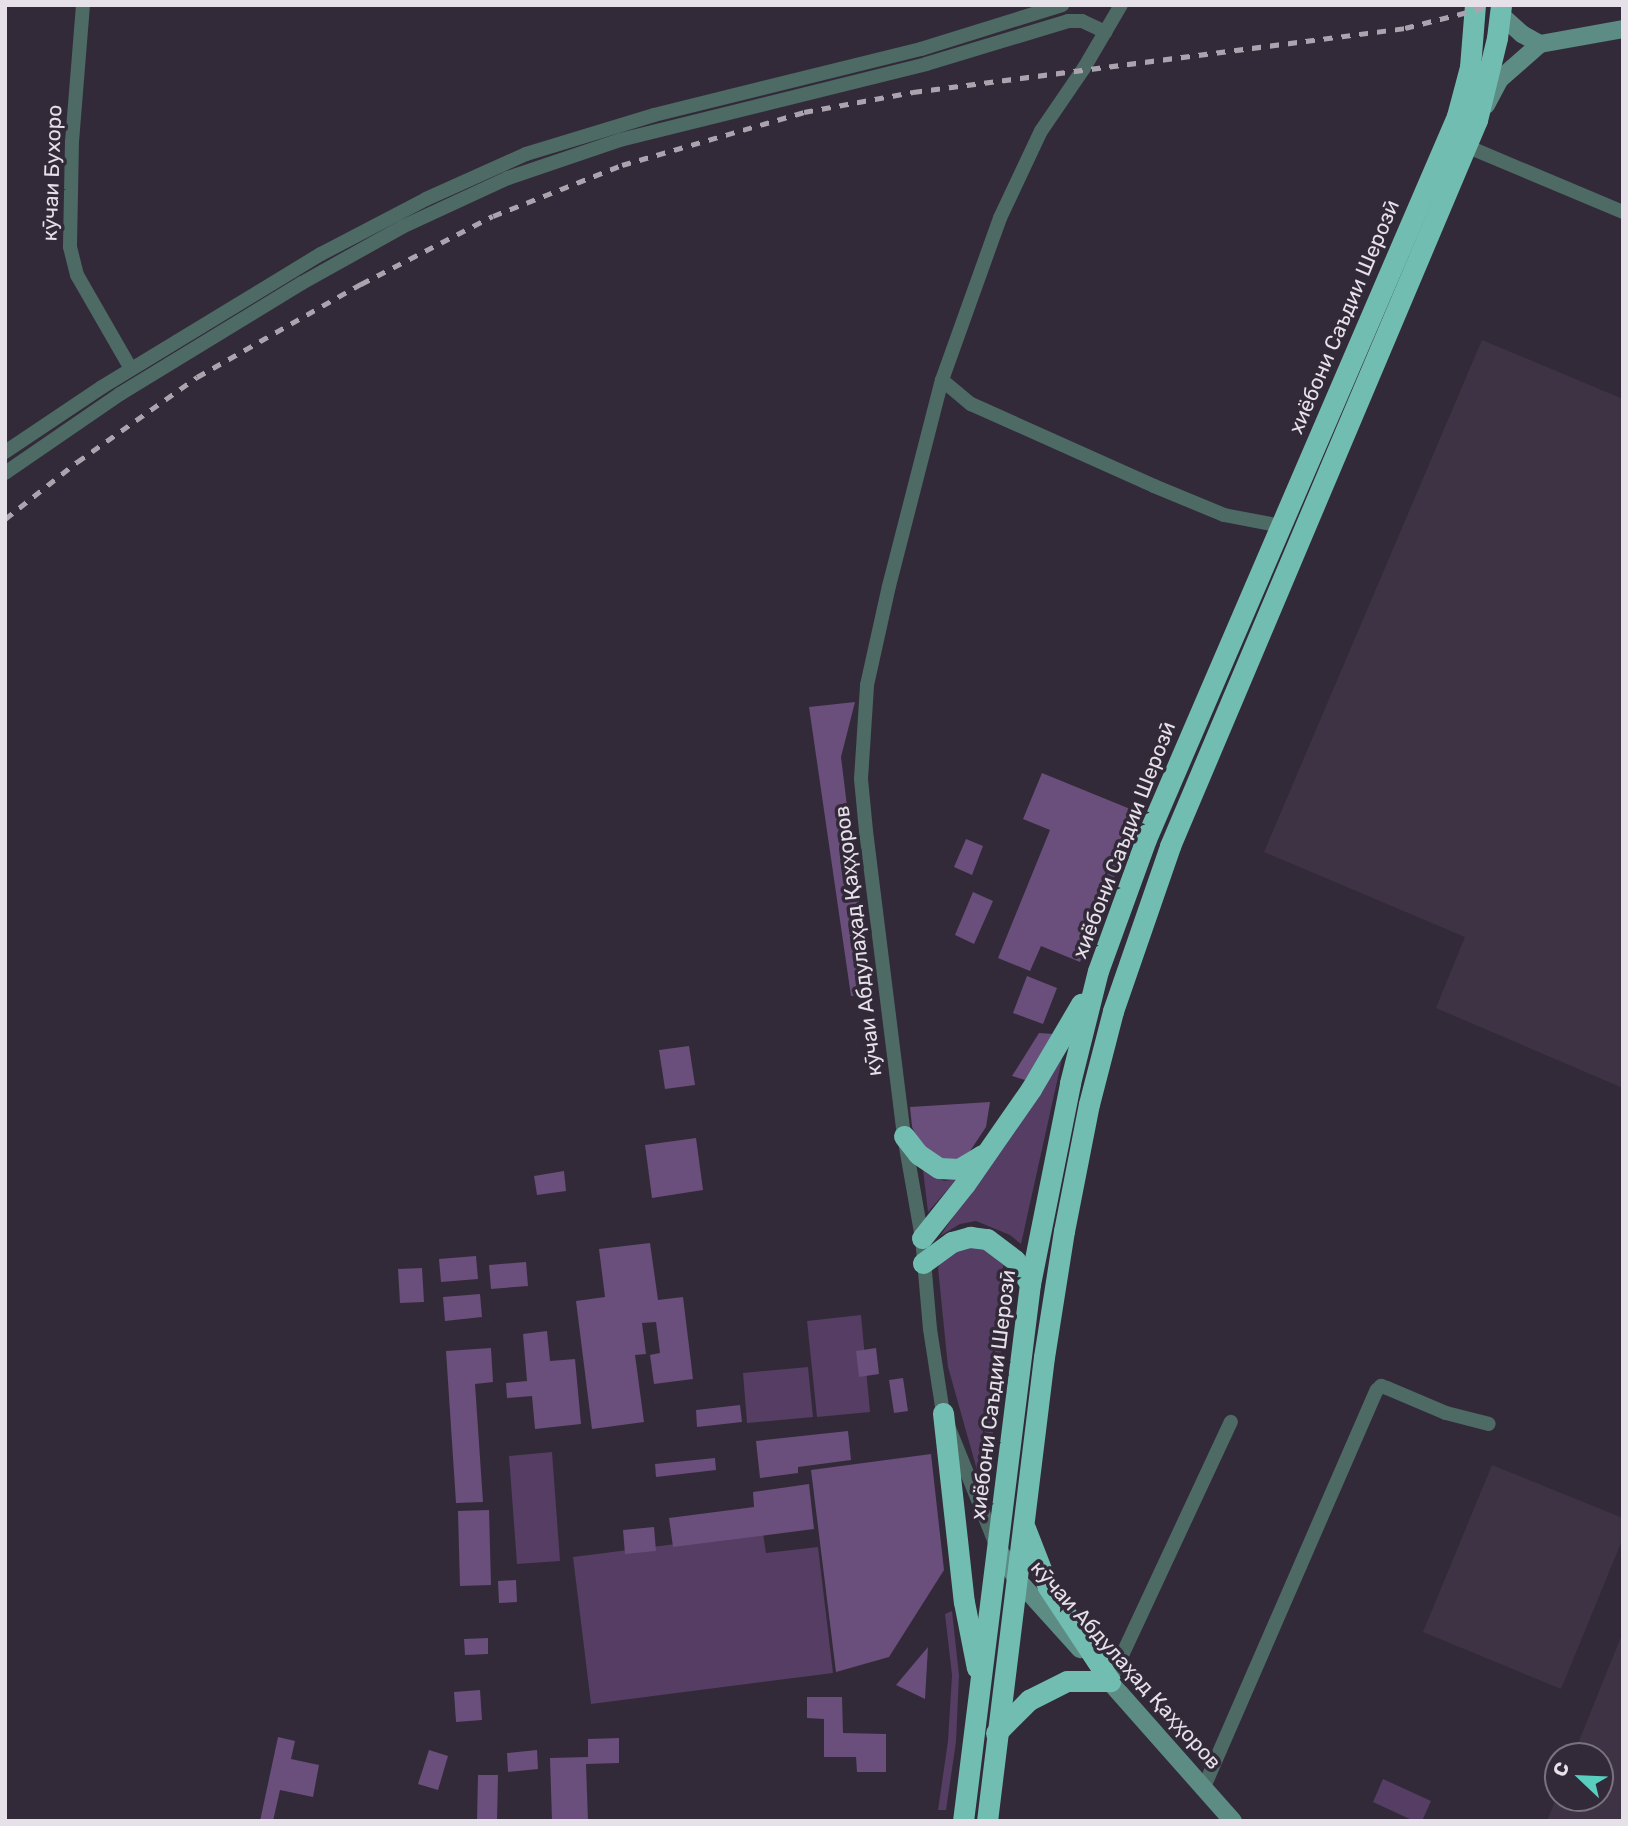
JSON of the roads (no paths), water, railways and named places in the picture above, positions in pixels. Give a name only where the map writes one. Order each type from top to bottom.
[{"type":"highway","name":"хиёбони Саъдии Шерозӣ","points":[[964,1821],[1030,1284],[1053,1160],[1098,971],[1146,839],[1457,116],[1470,67],[1475,5]]},
{"type":"highway","points":[[989,1811],[996,1733],[1023,1522],[1064,1231],[1089,1104],[1113,1011],[1170,846],[1477,120],[1500,10]]},
{"type":"highway","points":[[922,1238],[987,1152],[1064,1037],[1098,971]]},
{"type":"highway","points":[[904,1136],[918,1154],[939,1168],[959,1169],[987,1152]]},
{"type":"highway","points":[[923,1263],[953,1242],[970,1237],[987,1239],[1015,1260],[1030,1284]]},
{"type":"highway","points":[[943,1413],[964,1602],[980,1684]]},
{"type":"highway","points":[[1023,1522],[1048,1587],[1110,1681]]},
{"type":"highway","points":[[996,1733],[1029,1700],[1067,1681],[1110,1681]]},
{"type":"highway","points":[[966,1799],[980,1793],[989,1811]]},
{"type":"main road","points":[[1500,10],[1522,34],[1540,44]]},
{"type":"main road","points":[[1477,120],[1500,79],[1540,44],[1623,29]]},
{"type":"main road","name":"кӯчаи Абдулаҳад Қаҳҳоров","points":[[998,1549],[1016,1578],[1233,1821]]},
{"type":"main road","points":[[956,1821],[966,1799]]},
{"type":"street","name":"кӯчаи Бухоро","points":[[83,5],[72,141],[70,247],[77,275],[131,369]]},
{"type":"street","points":[[5,452],[131,369],[367,228],[526,154],[654,114],[921,49],[1062,5]]},
{"type":"street","name":"кӯчаи Абдулаҳад Қаҳҳоров","points":[[998,1549],[943,1413],[922,1238],[904,1136],[861,779],[869,676],[942,380],[1000,218],[1041,131],[1121,5]]},
{"type":"street","points":[[5,473],[120,394],[302,283],[402,227],[508,178],[620,140],[916,67],[1068,21],[1082,20],[1106,32]]},
{"type":"street","points":[[1466,146],[1623,212]]},
{"type":"street","points":[[942,380],[971,404],[1154,486],[1224,515],[1280,526]]},
{"type":"street","points":[[1204,1787],[1377,1390],[1381,1387],[1387,1388],[1446,1413],[1489,1424]]},
{"type":"street","points":[[1110,1681],[1231,1422]]},
{"type":"railway","points":[[5,519],[77,462],[197,377],[361,284],[493,216],[622,165],[804,112],[913,92],[1405,28],[1495,5]]}]
